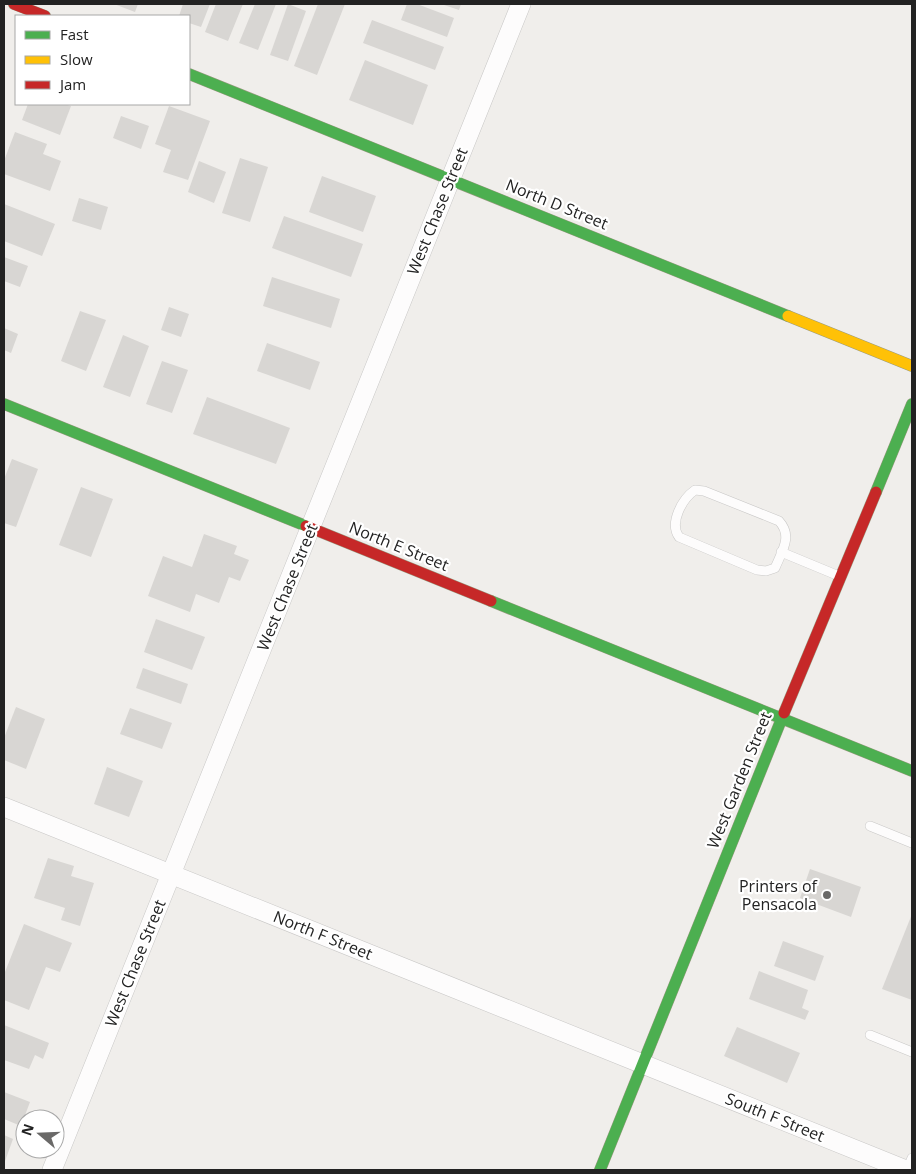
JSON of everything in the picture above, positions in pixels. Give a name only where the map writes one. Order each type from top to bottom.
[{"type":"street","points":[[4,11],[7,4]]},
{"type":"street","points":[[14,4],[42,15]]},
{"type":"street","name":"West Chase Street","points":[[52,1170],[521,4]]},
{"type":"street","name":"North D Street","points":[[190,74],[912,366]]},
{"type":"street","name":"North E Street","points":[[4,404],[912,771]]},
{"type":"street","name":"West Garden Street","points":[[600,1170],[782,718],[912,404]]},
{"type":"street","name":"North F Street","points":[[4,807],[643,1064]]},
{"type":"street","name":"South F Street","points":[[643,1064],[907,1170]]},
{"type":"lane","points":[[695,490],[704,491],[779,521],[786,528],[787,537],[781,552],[775,568],[766,571],[757,570],[679,538],[675,532],[675,524],[686,496],[695,490]]},
{"type":"lane","points":[[781,552],[840,577]]},
{"type":"lane","points":[[870,826],[912,844]]},
{"type":"lane","points":[[870,1034],[912,1052]]},
{"type":"lane","points":[[907,1170],[912,1158]]},
{"type":"building","points":[[114,4],[138,4],[135,12]]},
{"type":"building","points":[[183,4],[210,4],[201,27],[190,23],[190,15],[179,15]]},
{"type":"building","points":[[216,4],[243,4],[228,41],[205,32]]},
{"type":"building","points":[[255,4],[276,4],[258,50],[239,43]]},
{"type":"building","points":[[288,4],[306,11],[288,61],[270,55]]},
{"type":"building","points":[[318,4],[345,4],[317,75],[294,66]]},
{"type":"building","points":[[407,4],[417,4],[454,18],[447,37],[401,20]]},
{"type":"building","points":[[441,4],[461,4],[459,10]]},
{"type":"building","points":[[372,20],[444,47],[435,70],[363,43]]},
{"type":"building","points":[[365,60],[428,85],[413,125],[349,100]]},
{"type":"building","points":[[28,105],[71,106],[60,135],[22,120]]},
{"type":"building","points":[[169,106],[210,121],[188,180],[163,172],[171,150],[155,144]]},
{"type":"building","points":[[121,116],[149,126],[141,149],[113,138]]},
{"type":"building","points":[[15,132],[47,144],[43,154],[61,161],[50,191],[4,174],[4,161]]},
{"type":"building","points":[[240,158],[268,167],[250,222],[222,213]]},
{"type":"building","points":[[199,161],[226,172],[214,203],[188,192]]},
{"type":"building","points":[[322,176],[376,196],[363,232],[309,212]]},
{"type":"building","points":[[79,198],[108,207],[101,230],[72,221]]},
{"type":"building","points":[[4,204],[55,224],[42,256],[4,241]]},
{"type":"building","points":[[284,216],[363,244],[351,277],[272,248]]},
{"type":"building","points":[[4,257],[28,266],[20,287],[4,281]]},
{"type":"building","points":[[272,277],[340,299],[331,328],[263,306]]},
{"type":"building","points":[[169,307],[189,314],[181,337],[161,330]]},
{"type":"building","points":[[80,311],[106,320],[86,371],[61,361]]},
{"type":"building","points":[[4,328],[18,334],[11,353],[4,350]]},
{"type":"building","points":[[123,335],[149,346],[130,397],[103,387]]},
{"type":"building","points":[[267,343],[320,362],[310,390],[257,371]]},
{"type":"building","points":[[162,361],[188,370],[172,413],[146,404]]},
{"type":"building","points":[[207,397],[290,428],[276,464],[193,434]]},
{"type":"building","points":[[12,459],[38,469],[16,527],[4,523],[4,479]]},
{"type":"building","points":[[81,487],[113,499],[91,557],[59,545]]},
{"type":"building","points":[[204,534],[237,546],[234,554],[249,560],[240,581],[229,577],[219,603],[196,594],[190,612],[148,596],[163,556],[192,567]]},
{"type":"building","points":[[156,619],[205,637],[192,670],[144,652]]},
{"type":"building","points":[[143,668],[188,684],[181,704],[136,688]]},
{"type":"building","points":[[16,707],[45,719],[26,769],[4,760],[4,738]]},
{"type":"building","points":[[130,708],[172,723],[162,749],[120,734]]},
{"type":"building","points":[[107,767],[143,781],[129,817],[94,804]]},
{"type":"building","points":[[48,858],[74,866],[71,876],[94,883],[80,926],[61,920],[65,908],[34,898]]},
{"type":"building","points":[[810,869],[861,887],[851,917],[800,898]]},
{"type":"building","points":[[912,914],[912,1000],[882,989]]},
{"type":"building","points":[[24,924],[72,943],[60,972],[46,967],[29,1010],[4,1000],[4,972]]},
{"type":"building","points":[[783,941],[824,956],[815,981],[774,966]]},
{"type":"building","points":[[759,971],[808,990],[802,1008],[809,1011],[805,1020],[749,999]]},
{"type":"building","points":[[4,1025],[49,1043],[43,1059],[35,1055],[29,1069],[4,1060]]},
{"type":"building","points":[[737,1027],[800,1053],[787,1083],[724,1056]]},
{"type":"building","points":[[4,1092],[30,1102],[27,1109],[15,1109],[15,1124],[4,1119]]},
{"type":"building","points":[[4,1135],[13,1139],[4,1164]]},
{"type":"traffic: fast","points":[[190,74],[788,316]]},
{"type":"traffic: fast","points":[[4,404],[306,526]]},
{"type":"traffic: fast","points":[[876,492],[912,404]]},
{"type":"traffic: fast","points":[[491,601],[912,771]]},
{"type":"traffic: fast","points":[[600,1170],[784,713]]},
{"type":"traffic: slow","points":[[788,316],[912,366]]},
{"type":"traffic: jam","points":[[14,4],[42,15]]},
{"type":"traffic: jam","points":[[784,713],[876,492]]},
{"type":"traffic: jam","points":[[306,526],[491,601]]},
{"type":"place","name":"Printers of Pensacola","points":[[827,895]]}]
